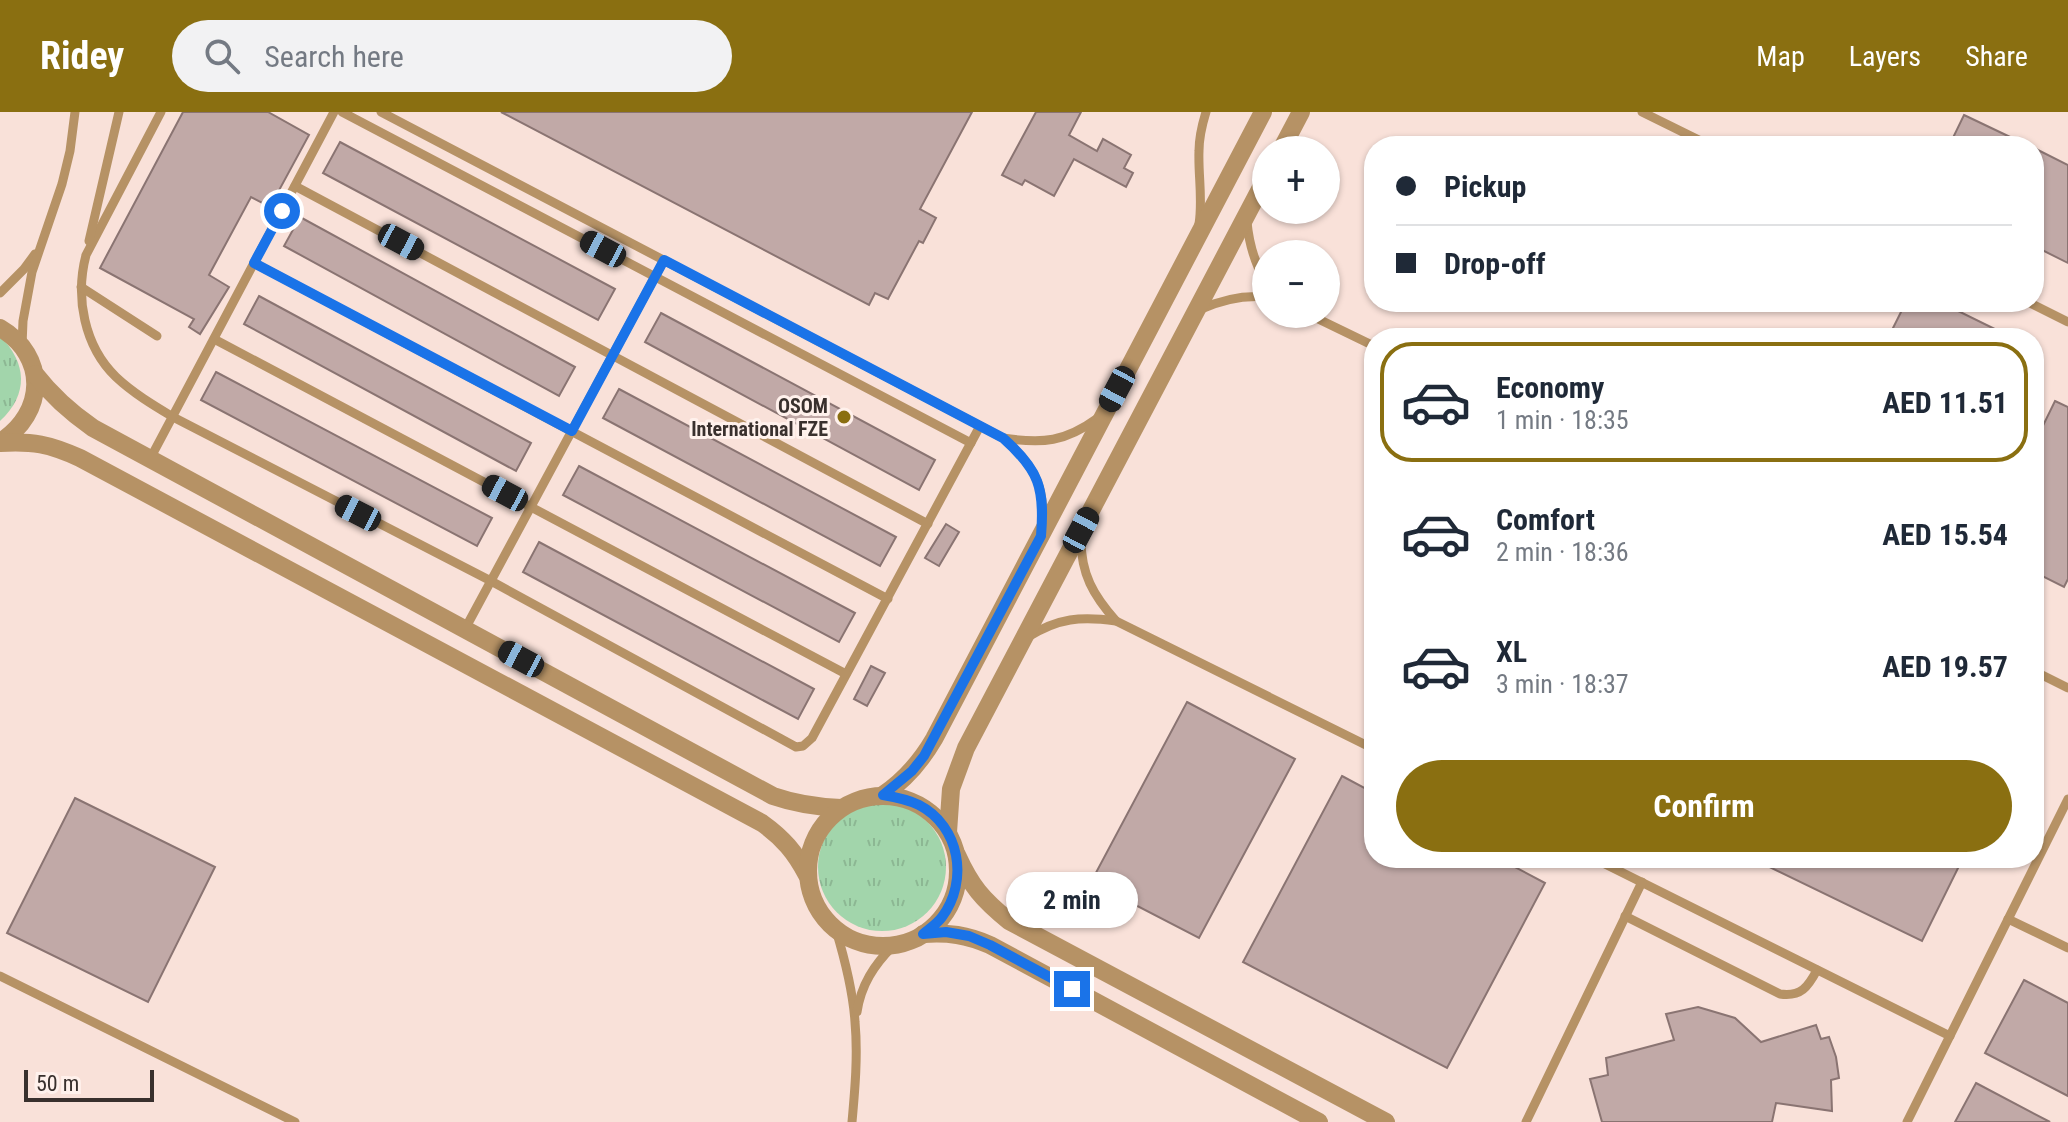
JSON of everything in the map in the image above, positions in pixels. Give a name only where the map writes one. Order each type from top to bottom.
[{"type":"street","points":[[883,795],[905,778],[924,756],[1263,112]]},
{"type":"street","points":[[1288,136],[1301,112]]},
{"type":"street","points":[[948,832],[951,789],[958,768],[1252,206]]},
{"type":"street","points":[[0,328],[22,346],[35,374],[31,408],[23,422],[0,442]]},
{"type":"street","points":[[35,374],[51,395],[93,428],[773,796],[807,805],[841,808]]},
{"type":"street","points":[[0,442],[54,447],[122,480],[762,823],[789,845],[807,875]]},
{"type":"street","points":[[1319,1122],[969,936],[946,932],[923,934],[893,946],[853,940],[836,930],[821,915],[811,896],[807,875],[815,836],[826,820],[861,798],[883,795],[920,805],[936,817],[948,832],[969,881],[987,903],[1009,921],[1386,1122]]},
{"type":"street","points":[[923,934],[940,919],[952,900],[958,878],[957,855]]},
{"type":"lane","points":[[22,346],[26,296],[62,184],[75,112]]},
{"type":"lane","points":[[119,112],[81,287],[87,329],[98,353],[114,375],[134,393],[173,417],[491,581],[796,747],[803,746],[812,738],[980,426]]},
{"type":"lane","points":[[86,255],[161,112]]},
{"type":"lane","points":[[150,459],[334,112]]},
{"type":"lane","points":[[342,112],[971,443]]},
{"type":"lane","points":[[381,112],[1003,438],[1024,457],[1038,481],[1043,508],[1041,536]]},
{"type":"lane","points":[[1196,239],[1201,193],[1199,151],[1206,112]]},
{"type":"lane","points":[[1642,112],[1691,136]]},
{"type":"lane","points":[[295,186],[928,524]]},
{"type":"lane","points":[[1247,216],[1252,253]]},
{"type":"lane","points":[[0,293],[24,269],[39,248]]},
{"type":"lane","points":[[465,629],[664,260]]},
{"type":"lane","points":[[254,263],[888,599]]},
{"type":"lane","points":[[81,287],[157,336]]},
{"type":"lane","points":[[1196,312],[1215,303],[1252,297]]},
{"type":"lane","points":[[2044,310],[2068,322]]},
{"type":"lane","points":[[1337,328],[1364,341]]},
{"type":"lane","points":[[214,339],[846,674]]},
{"type":"lane","points":[[1003,438],[1030,442],[1057,439],[1082,430],[1104,414]]},
{"type":"lane","points":[[1081,530],[1081,555],[1088,580],[1099,602],[1116,621]]},
{"type":"lane","points":[[1023,640],[1044,627],[1067,620],[1092,617],[1116,621],[1364,744]]},
{"type":"lane","points":[[2044,676],[2068,688]]},
{"type":"lane","points":[[2044,847],[2068,799]]},
{"type":"lane","points":[[1613,868],[1950,1036]]},
{"type":"lane","points":[[1907,1122],[2034,868]]},
{"type":"lane","points":[[1526,1122],[1642,882]]},
{"type":"lane","points":[[1625,916],[1780,994],[1799,994],[1807,988],[1817,970]]},
{"type":"lane","points":[[2008,919],[2068,948]]},
{"type":"lane","points":[[836,930],[856,1024]]},
{"type":"lane","points":[[852,1122],[859,1002],[866,980],[878,961],[893,946]]},
{"type":"lane","points":[[0,976],[295,1122]]},
{"type":"green space","points":[[0,336],[15,357],[21,378],[16,400],[0,421]]},
{"type":"green space","points":[[882,803],[907,808],[927,822],[941,842],[946,867],[941,892],[927,912],[907,926],[882,931],[857,926],[837,912],[823,892],[818,867],[823,842],[837,822],[857,808]]},
{"type":"building","points":[[183,112],[268,112],[309,135],[270,207],[251,197],[209,275],[229,287],[200,334],[189,327],[194,319],[100,268]]},
{"type":"building","points":[[501,112],[972,112],[920,209],[936,218],[923,243],[919,241],[888,299],[875,293],[869,305]]},
{"type":"building","points":[[1036,112],[1081,112],[1069,135],[1097,151],[1103,139],[1131,155],[1124,168],[1133,173],[1126,187],[1074,159],[1054,196],[1025,180],[1022,185],[1002,175]]},
{"type":"building","points":[[1964,115],[2008,136],[1954,136]]},
{"type":"building","points":[[340,142],[615,289],[598,320],[323,173]]},
{"type":"building","points":[[2044,153],[2068,165],[2068,263],[2044,251]]},
{"type":"building","points":[[300,217],[575,367],[559,396],[284,246]]},
{"type":"building","points":[[259,296],[531,443],[516,471],[244,324]]},
{"type":"building","points":[[1901,312],[1960,312],[1993,328],[1893,328]]},
{"type":"building","points":[[661,313],[935,460],[919,490],[645,342]]},
{"type":"building","points":[[216,372],[492,518],[477,546],[201,400]]},
{"type":"building","points":[[619,389],[896,537],[880,566],[603,418]]},
{"type":"building","points":[[2055,401],[2068,407],[2068,579],[2064,587],[2044,577],[2044,424]]},
{"type":"building","points":[[579,466],[855,613],[839,642],[563,495]]},
{"type":"building","points":[[946,524],[959,532],[939,566],[925,558]]},
{"type":"building","points":[[539,542],[814,689],[798,719],[523,572]]},
{"type":"building","points":[[871,666],[885,673],[867,706],[854,699]]},
{"type":"building","points":[[1187,702],[1295,759],[1199,938],[1091,882]]},
{"type":"building","points":[[1342,776],[1364,788],[1364,868],[1517,868],[1545,883],[1447,1068],[1243,962]]},
{"type":"building","points":[[75,798],[215,867],[148,1002],[7,933]]},
{"type":"building","points":[[1772,868],[1958,868],[1922,941]]},
{"type":"building","points":[[2024,980],[2068,1003],[2068,1096],[1985,1053]]},
{"type":"building","points":[[1698,1007],[1735,1018],[1761,1042],[1816,1025],[1821,1039],[1829,1037],[1836,1057],[1839,1078],[1831,1080],[1832,1111],[1776,1103],[1772,1122],[1602,1122],[1590,1079],[1608,1075],[1606,1058],[1674,1040],[1666,1014]]},
{"type":"building","points":[[1976,1083],[2050,1122],[1955,1122]]},
{"type":"place","name":"OSOM International FZE","points":[[844,417]]},
{"type":"route","points":[[282,211],[254,263],[572,431],[664,260],[1003,438],[1024,457],[1038,481],[1043,508],[1041,536],[924,756],[912,771],[883,795],[920,805],[936,817],[948,832],[957,855],[958,878],[952,900],[940,919],[923,934],[946,932],[969,936],[1072,989]]}]
